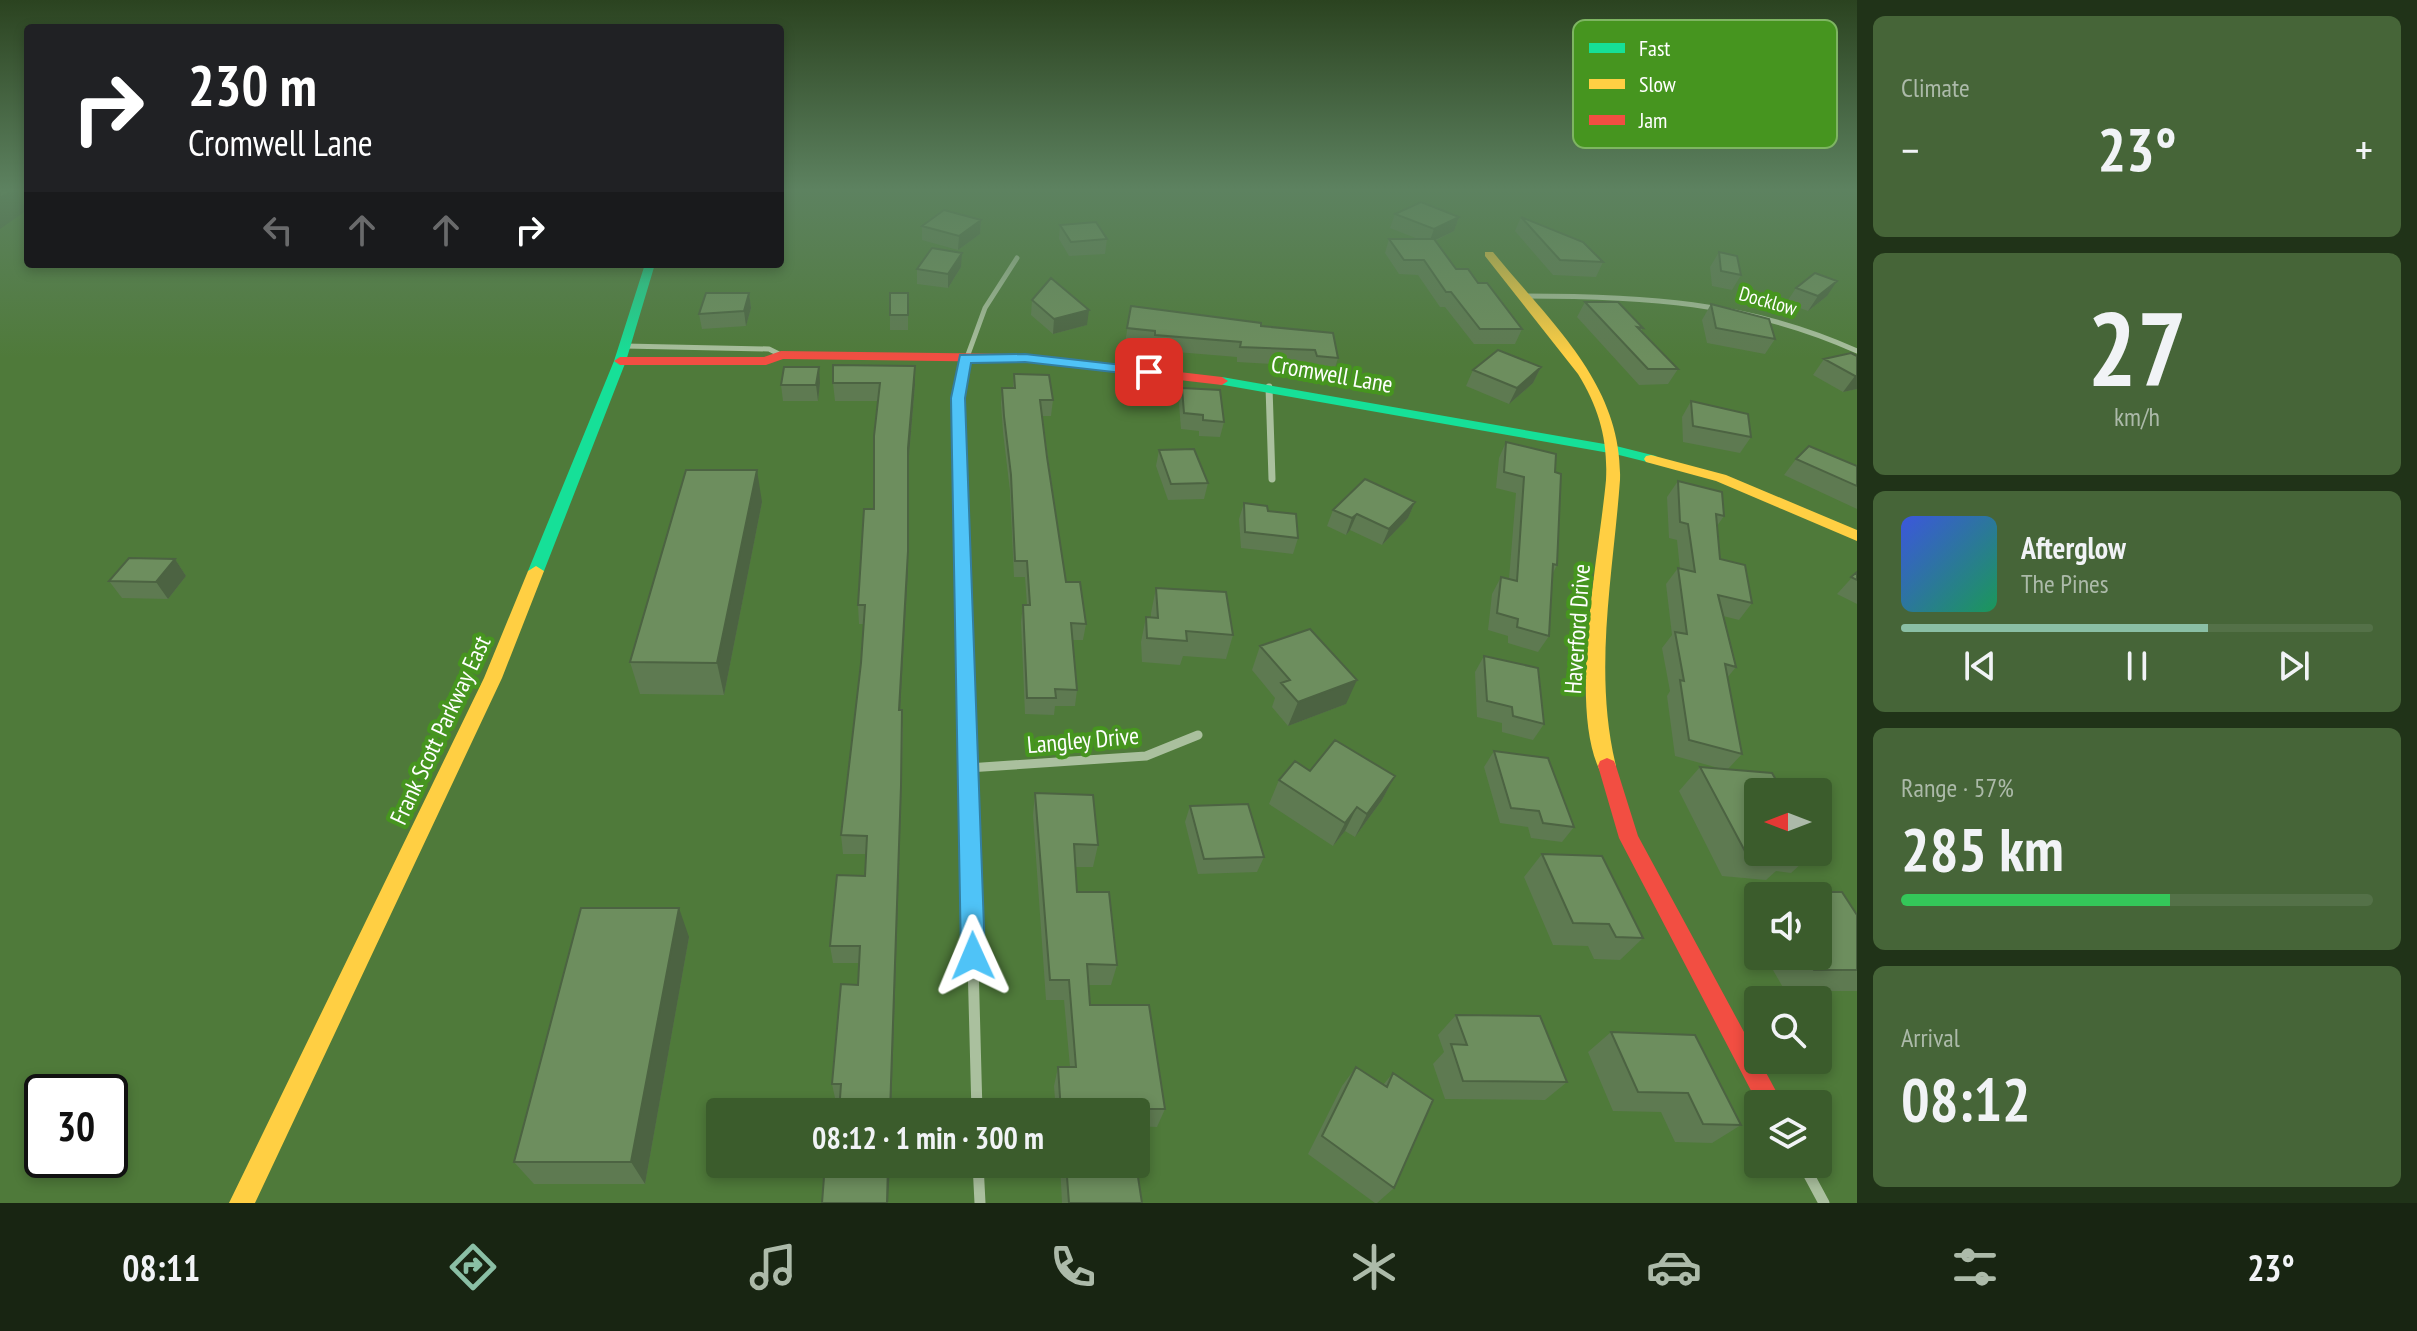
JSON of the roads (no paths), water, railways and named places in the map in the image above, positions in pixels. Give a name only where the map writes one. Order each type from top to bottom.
[{"type":"street","name":"Haverford Drive","points":[[1489,254],[1603,407],[1616,450],[1594,699],[1599,741],[1629,838],[1764,1090]]},
{"type":"street","points":[[977,1098],[958,398],[965,358],[987,300],[1017,258]]},
{"type":"street","name":"Frank Scott Parkway East","points":[[242,1203],[493,678],[622,353],[649,268]]},
{"type":"street","name":"Docklow","points":[[1522,296],[1635,296],[1702,301],[1789,321],[1857,351]]},
{"type":"street","name":"Cromwell Lane","points":[[622,353],[766,361],[781,355],[1025,358],[1269,387],[1616,450],[1721,478],[1857,536]]},
{"type":"street","points":[[1269,387],[1272,479]]},
{"type":"street","name":"Langley Drive","points":[[968,768],[1146,756],[1198,735]]},
{"type":"street","points":[[979,1178],[980,1203]]},
{"type":"street","points":[[1811,1178],[1824,1203]]}]
